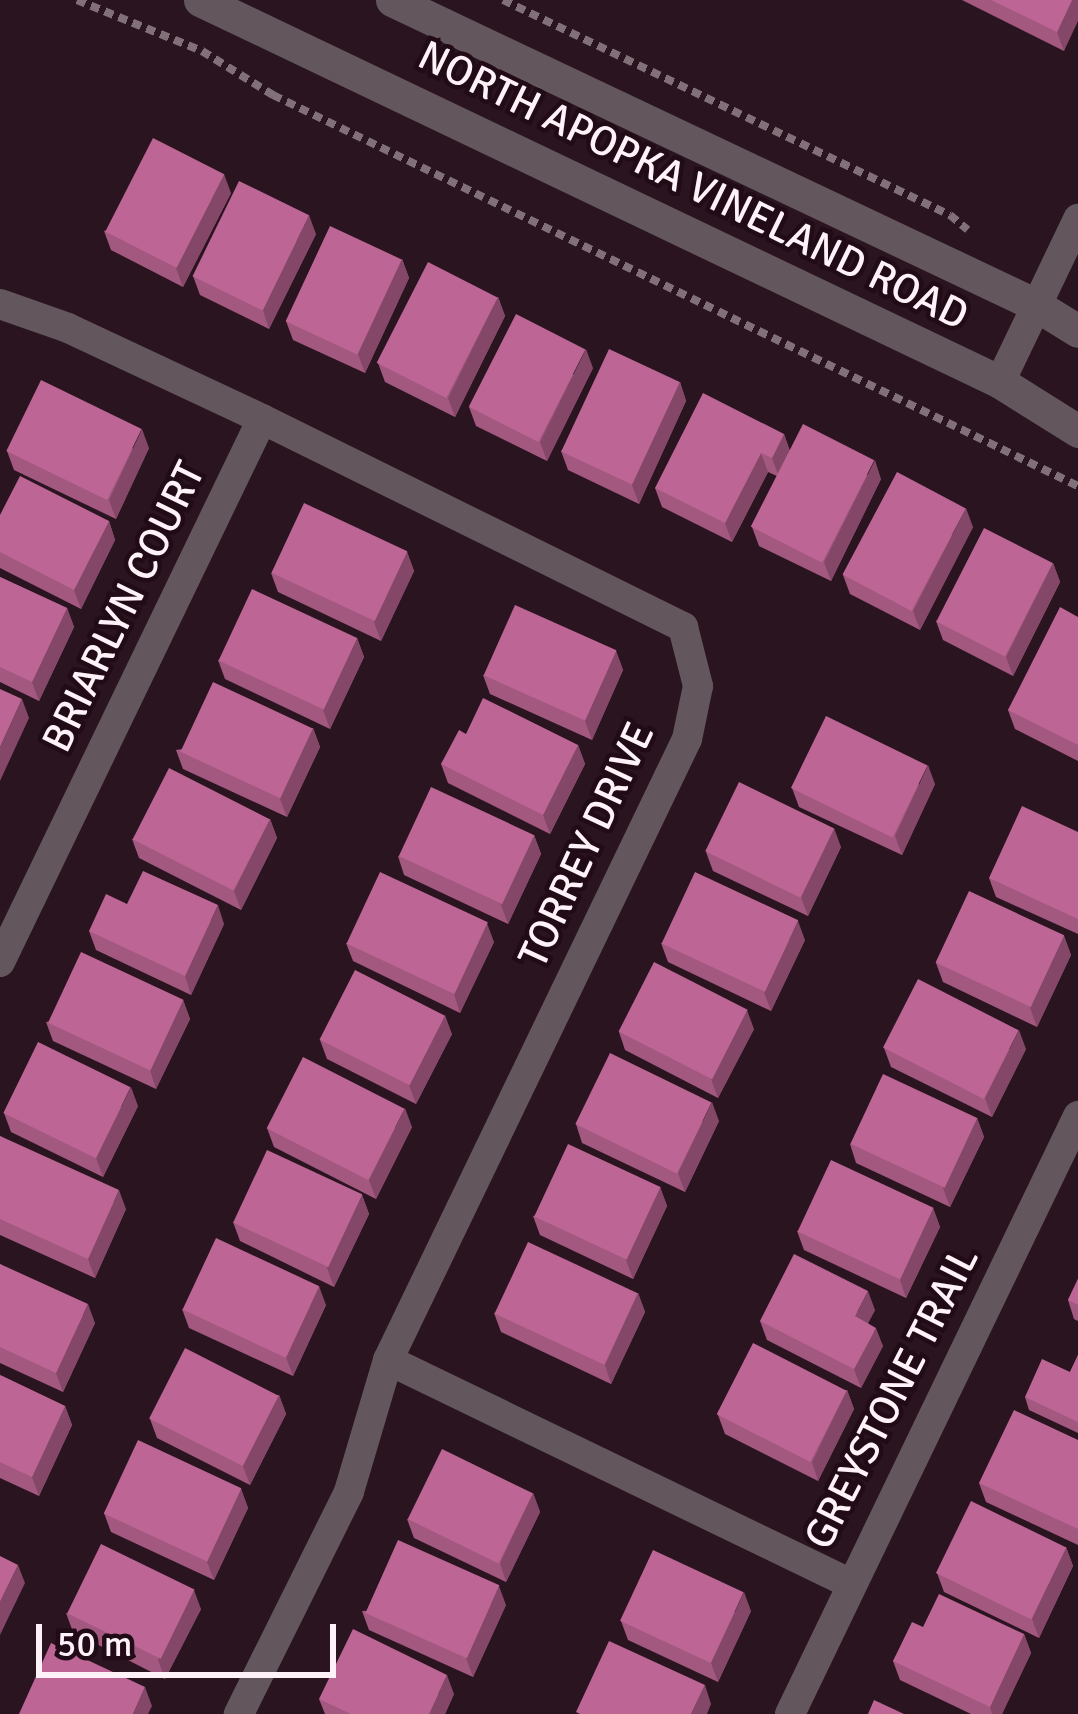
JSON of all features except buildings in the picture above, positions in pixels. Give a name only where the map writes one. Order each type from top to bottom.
[{"type":"street","name":"NORTH APOPKA VINELAND ROAD","points":[[200,0],[1000,382],[1078,431]]},
{"type":"street","name":"NORTH APOPKA VINELAND ROAD","points":[[392,0],[1036,305],[1078,331]]},
{"type":"street","points":[[1000,382],[1078,219]]},
{"type":"street","name":"TORREY DRIVE","points":[[0,304],[68,328],[262,419],[683,627],[698,686],[687,739],[388,1360],[349,1492],[239,1714]]},
{"type":"street","name":"BRIARLYN COURT","points":[[0,962],[262,419]]},
{"type":"street","name":"GREYSTONE TRAIL","points":[[388,1360],[851,1584],[1078,1116]]},
{"type":"street","points":[[790,1714],[851,1584]]},
{"type":"path","points":[[77,0],[202,51],[273,95],[1078,486]]},
{"type":"path","points":[[503,0],[950,215],[977,237]]}]
